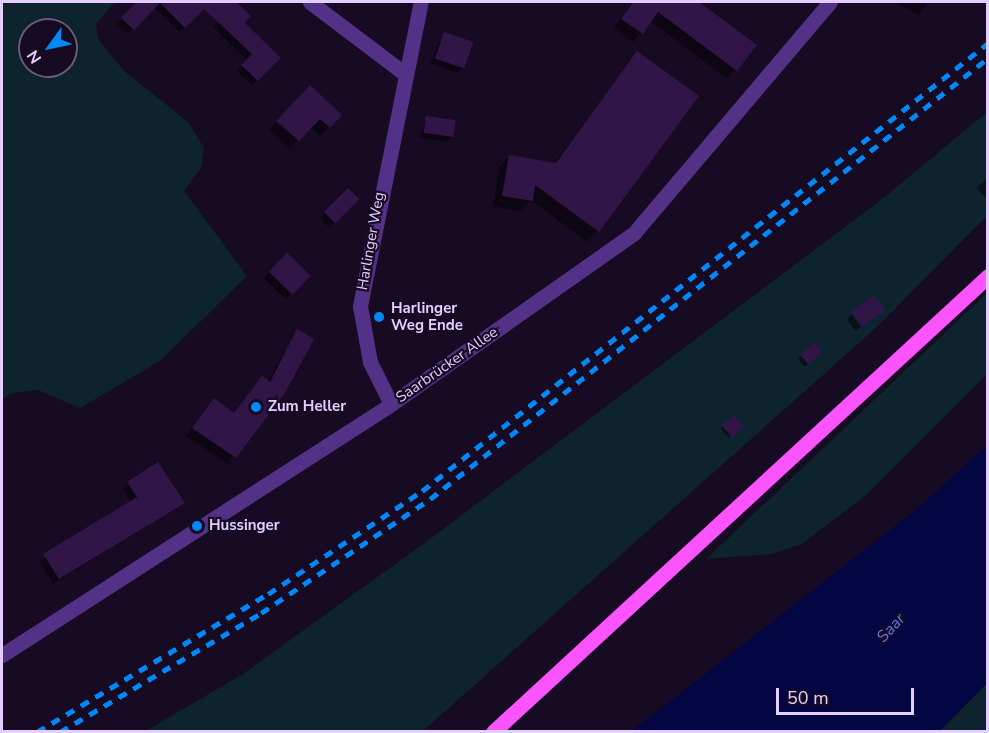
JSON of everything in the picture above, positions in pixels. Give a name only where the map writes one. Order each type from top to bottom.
[{"type":"main road","points":[[493,732],[987,276]]},
{"type":"street","points":[[310,2],[404,73]]},
{"type":"street","name":"Harlinger Weg","points":[[391,404],[370,362],[360,306],[404,73],[421,2]]},
{"type":"street","name":"Saarbrücker Allee","points":[[2,655],[391,404],[634,233],[830,2]]},
{"type":"shaded area","points":[[2,2],[115,2],[96,24],[98,39],[124,71],[188,122],[204,148],[201,168],[184,191],[247,276],[160,361],[80,408],[38,390],[11,393],[2,400]]},
{"type":"shaded area","points":[[987,112],[987,216],[879,325],[423,731],[144,732],[243,674],[430,539],[886,196]]},
{"type":"shaded area","points":[[987,293],[987,374],[866,495],[802,544],[772,554],[706,559]]},
{"type":"shaded area","points":[[987,683],[987,731],[940,731]]},
{"type":"water","name":"Saar","points":[[987,446],[987,683],[940,731],[632,731],[912,513]]},
{"type":"building","points":[[136,2],[236,2],[251,16],[245,23],[281,58],[258,81],[241,65],[252,54],[204,9],[185,28],[160,3],[134,30],[121,18]]},
{"type":"building","points":[[633,2],[699,2],[757,45],[737,71],[658,12],[643,34],[621,19]]},
{"type":"building","points":[[444,32],[473,42],[464,69],[435,58]]},
{"type":"building","points":[[637,51],[699,96],[599,232],[535,185],[533,201],[502,196],[509,155],[556,163]]},
{"type":"building","points":[[310,85],[342,115],[330,128],[320,119],[299,141],[276,121]]},
{"type":"building","points":[[426,116],[456,120],[453,137],[424,133]]},
{"type":"building","points":[[348,188],[359,199],[335,223],[324,212]]},
{"type":"building","points":[[287,253],[311,276],[293,295],[269,272]]},
{"type":"building","points":[[874,295],[885,310],[862,327],[851,312]]},
{"type":"building","points":[[297,329],[314,339],[285,393],[236,458],[192,428],[214,398],[234,413],[262,376],[270,382]]},
{"type":"building","points":[[814,342],[823,352],[809,364],[800,355]]},
{"type":"building","points":[[734,415],[744,427],[732,438],[722,425]]},
{"type":"building","points":[[158,462],[185,503],[59,579],[43,554],[137,497],[127,482]]},
{"type":"railway","points":[[37,732],[268,594],[422,491],[988,43]]},
{"type":"railway","points":[[60,732],[261,613],[430,499],[988,58]]},
{"type":"place","name":"Harlinger Weg Ende","points":[[379,317]]},
{"type":"place","name":"Zum Heller","points":[[256,407]]},
{"type":"place","name":"Hussinger","points":[[197,526]]}]
